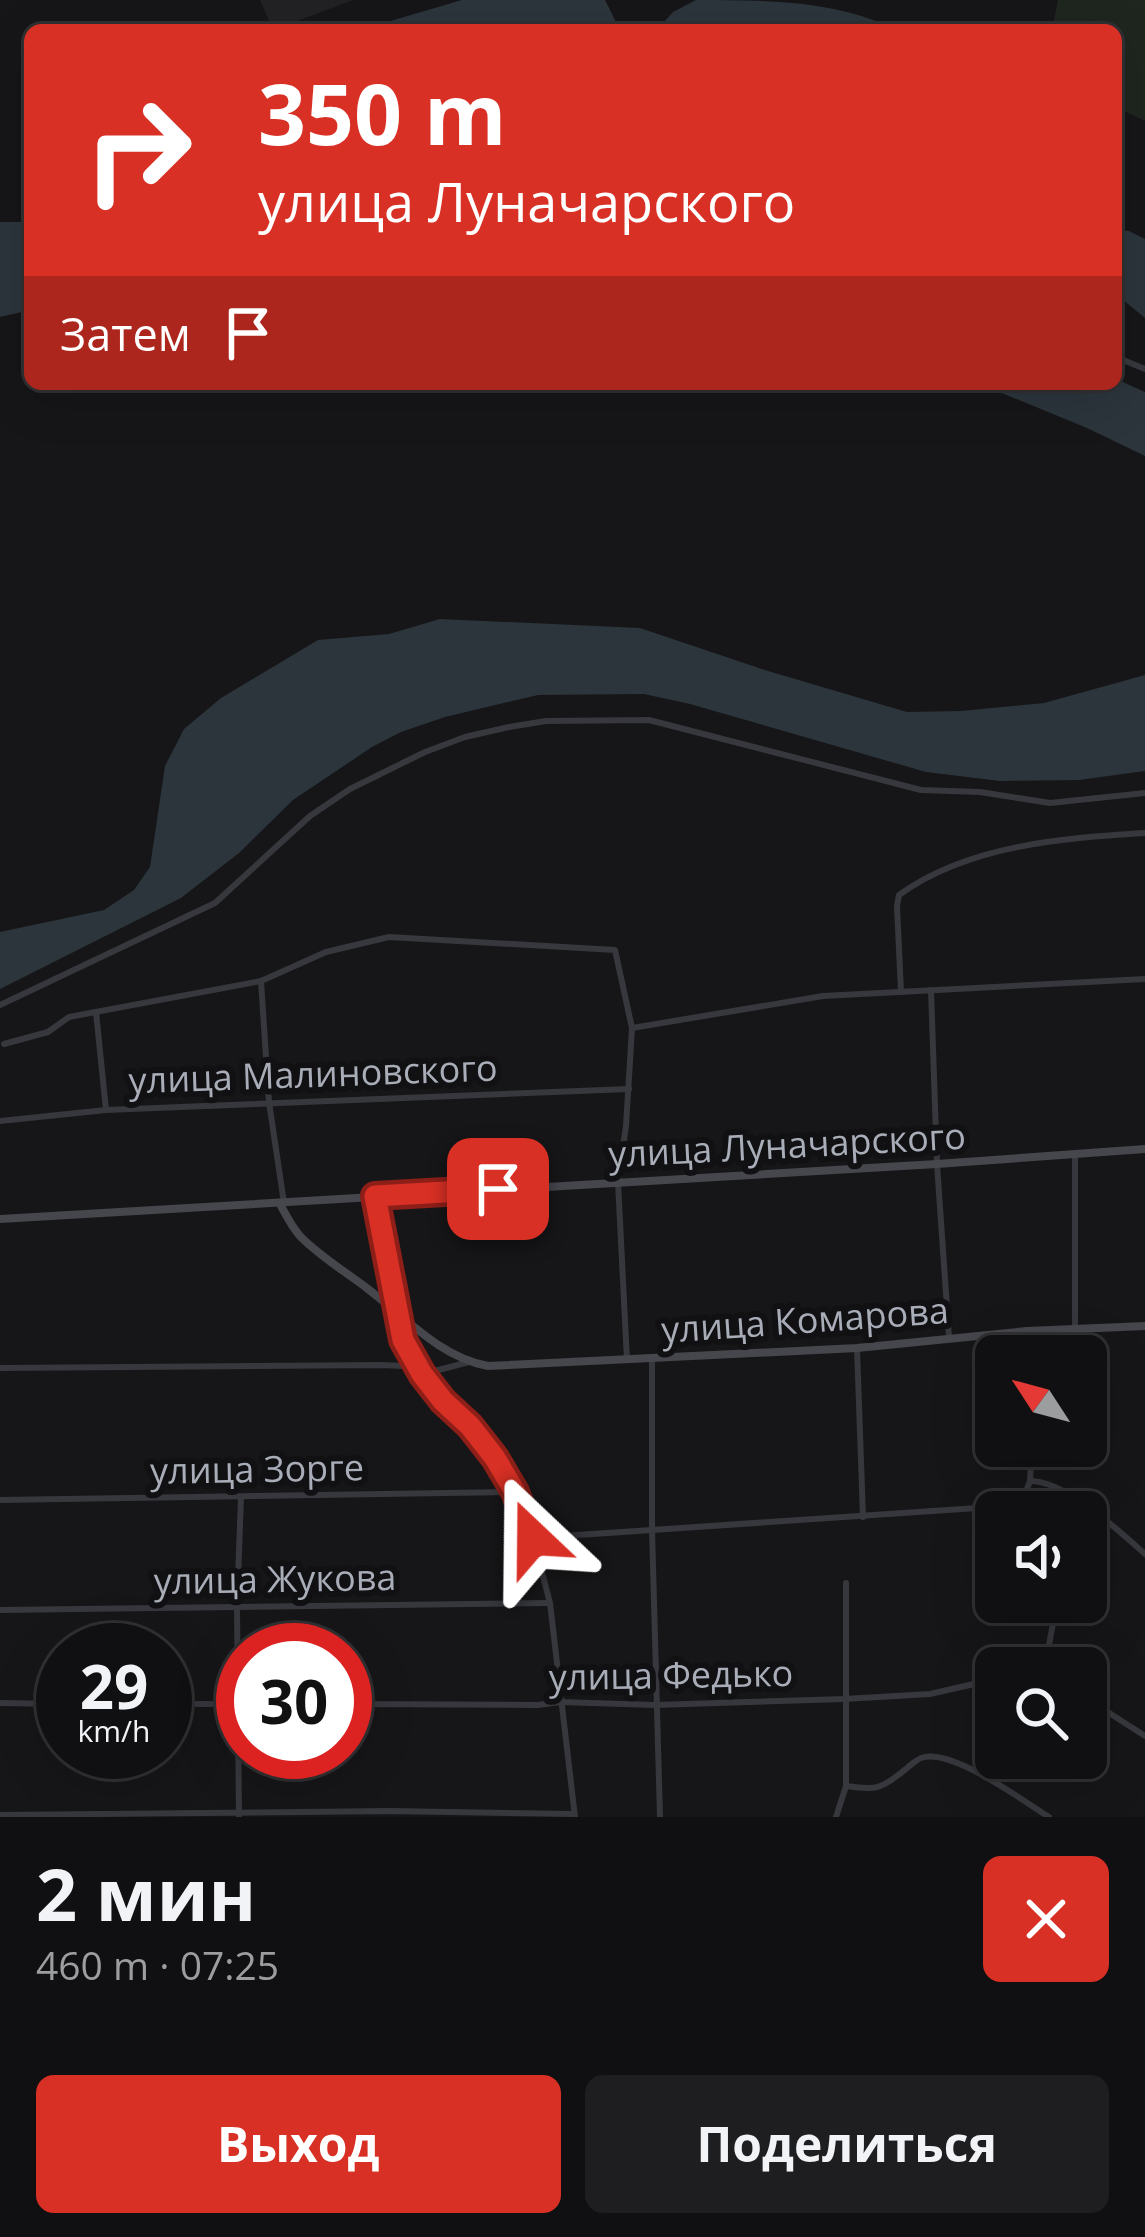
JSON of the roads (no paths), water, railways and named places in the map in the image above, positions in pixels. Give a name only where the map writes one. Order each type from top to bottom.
[{"type":"street","points":[[0,1005],[215,903],[310,816],[350,789],[425,752],[509,727],[546,721],[649,720],[921,790],[980,792],[1050,803],[1145,793]]},
{"type":"street","points":[[902,992],[897,906],[899,895],[915,884],[973,857],[1087,837],[1145,833]]},
{"type":"street","points":[[4,1044],[48,1032],[69,1016],[261,981],[326,952],[388,937],[615,950],[632,1028],[618,1182],[627,1360]]},
{"type":"street","points":[[632,1028],[823,996],[1145,979]]},
{"type":"street","points":[[261,981],[268,1102],[282,1203],[289,1221],[308,1244],[430,1340],[469,1362]]},
{"type":"street","points":[[932,990],[937,1164],[950,1337]]},
{"type":"street","points":[[96,1012],[106,1110]]},
{"type":"street","name":"улица Малиновского","points":[[0,1120],[268,1102],[629,1089]]},
{"type":"street","name":"улица Луначарского","points":[[0,1219],[1145,1149]]},
{"type":"street","points":[[1075,1154],[1075,1329]]},
{"type":"street","points":[[0,1815],[391,1810],[574,1816],[550,1603],[533,1538],[495,1458],[443,1401],[403,1340],[375,1196]]},
{"type":"street","name":"улица Комарова","points":[[0,1368],[381,1365],[404,1366],[422,1374],[469,1362],[488,1366],[652,1359],[856,1348],[1027,1330],[1145,1326]]},
{"type":"street","points":[[1027,1330],[1027,1335]]},
{"type":"street","points":[[856,1348],[862,1517]]},
{"type":"street","points":[[652,1359],[660,1817]]},
{"type":"street","points":[[1027,1491],[1031,1467]]},
{"type":"street","points":[[1030,1480],[1056,1486],[1145,1554]]},
{"type":"street","name":"улица Зорге","points":[[0,1500],[515,1492]]},
{"type":"street","points":[[237,1623],[242,1497]]},
{"type":"street","points":[[533,1538],[975,1511]]},
{"type":"street","points":[[836,1817],[846,1786],[846,1583]]},
{"type":"street","name":"улица Жукова","points":[[0,1610],[550,1603]]},
{"type":"street","name":"улица Федько","points":[[372,1704],[655,1705],[844,1699],[930,1694],[975,1684]]},
{"type":"street","points":[[0,1703],[36,1704]]},
{"type":"street","points":[[1107,1712],[1145,1736]]},
{"type":"street","points":[[846,1786],[870,1790],[888,1785],[920,1758],[939,1756],[1049,1817]]},
{"type":"street","points":[[239,1779],[239,1814]]}]
